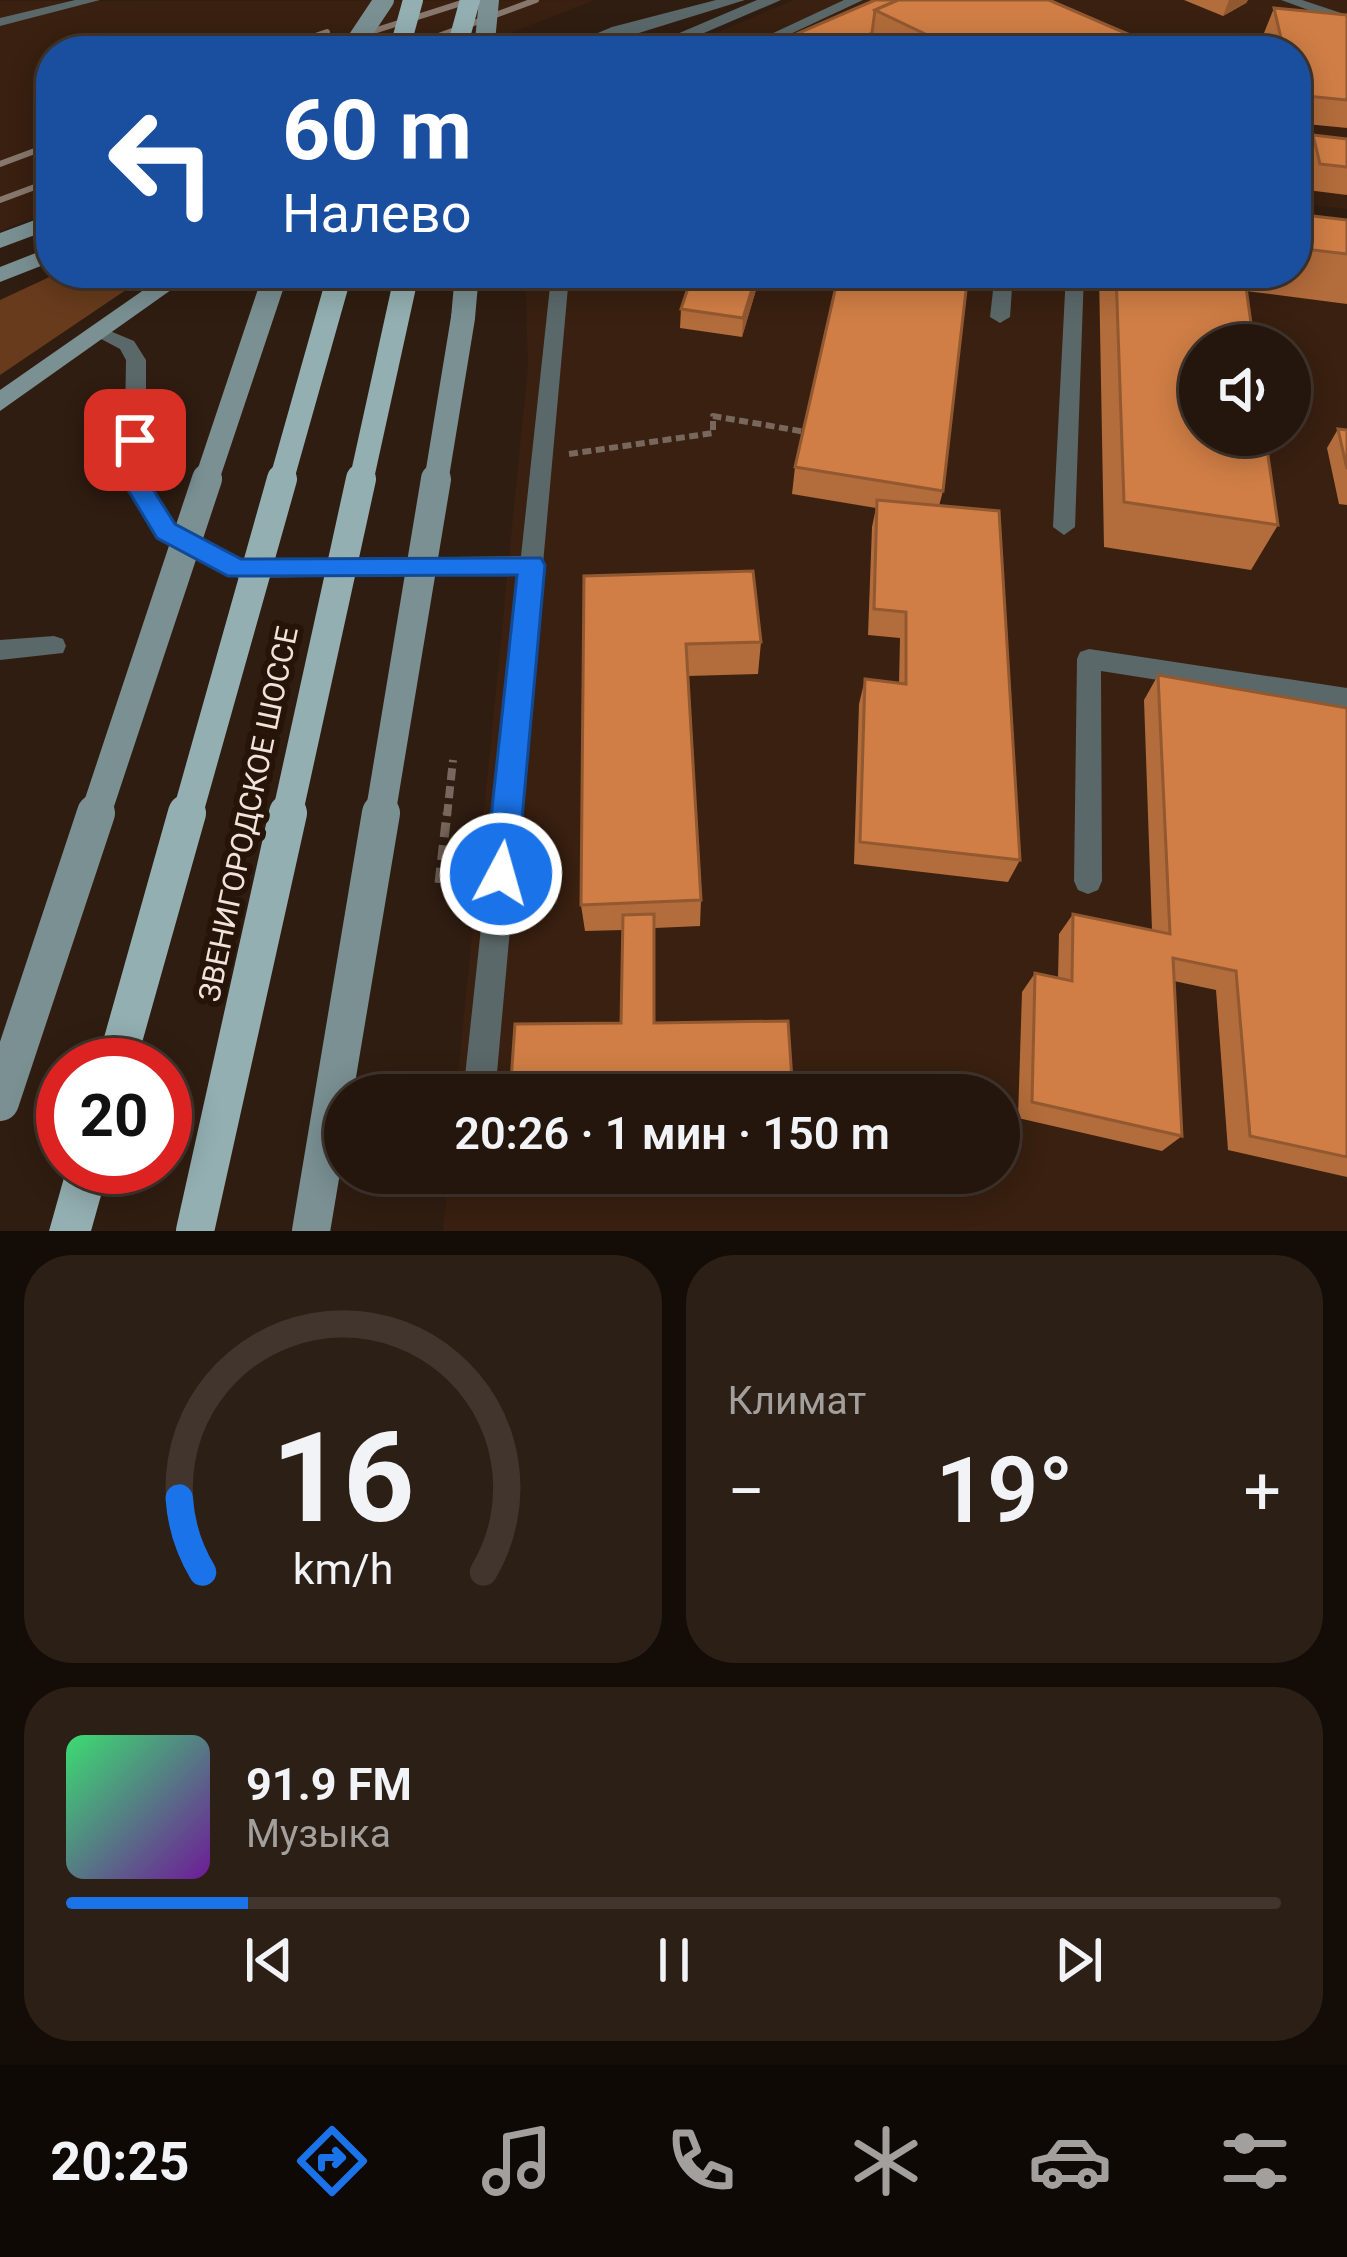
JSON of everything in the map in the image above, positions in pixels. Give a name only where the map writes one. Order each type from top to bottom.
[{"type":"main road","points":[[360,36],[385,0]]},
{"type":"main road","points":[[372,36],[385,0]]},
{"type":"main road","points":[[403,36],[413,0]]},
{"type":"main road","points":[[460,36],[470,0]]},
{"type":"main road","points":[[485,36],[489,0]]},
{"type":"main road","points":[[0,242],[36,227]]},
{"type":"main road","points":[[0,275],[36,260]]},
{"type":"main road","points":[[0,402],[161,288]]},
{"type":"main road","points":[[0,1102],[272,288]]},
{"type":"main road","name":"ЗВЕНИГОРОДСКОЕ ШОССЕ","points":[[124,1038],[336,288]]},
{"type":"main road","name":"ЗВЕНИГОРОДСКОЕ ШОССЕ","points":[[195,1231],[404,288]]},
{"type":"main road","points":[[311,1231],[466,288]]},
{"type":"main road","points":[[70,1231],[80,1194]]},
{"type":"street","points":[[604,36],[736,0]]},
{"type":"street","points":[[683,36],[772,0]]},
{"type":"lane","points":[[0,22],[93,0]]},
{"type":"lane","points":[[776,36],[856,0]]},
{"type":"lane","points":[[1288,0],[1347,20]]},
{"type":"lane","points":[[1311,142],[1347,146]]},
{"type":"lane","points":[[481,1074],[559,288]]},
{"type":"lane","points":[[1000,316],[1003,288]]},
{"type":"lane","points":[[1064,527],[1074,288]]},
{"type":"lane","points":[[98,332],[127,345],[136,360],[134,480],[166,531],[238,569],[532,565]]},
{"type":"lane","points":[[0,650],[54,646]]},
{"type":"lane","points":[[1088,881],[1089,659],[1347,699]]},
{"type":"path","points":[[568,454],[712,433],[713,416],[806,432]]},
{"type":"path","points":[[439,883],[453,760]]},
{"type":"shaded area","points":[[595,0],[503,36],[36,36],[36,217],[0,231],[0,1]]},
{"type":"shaded area","points":[[794,0],[1347,0],[1347,209],[1311,205],[1311,36],[709,36]]},
{"type":"shaded area","points":[[1347,247],[1347,1231],[443,1231],[447,1194],[1020,1194],[1020,1074],[458,1074],[528,365],[525,288],[1311,288],[1311,265]]},
{"type":"shaded area","points":[[36,283],[36,288],[129,288],[0,375],[0,300]]},
{"type":"building","points":[[875,0],[898,0],[875,10],[872,33],[866,36],[792,36]]},
{"type":"building","points":[[898,0],[1049,0],[1130,35],[930,36],[875,10]]},
{"type":"building","points":[[1274,8],[1347,15],[1347,100],[1311,96],[1311,36],[1281,36]]},
{"type":"building","points":[[1313,135],[1347,139],[1347,167],[1320,164]]},
{"type":"building","points":[[1311,216],[1347,220],[1347,254],[1311,250]]},
{"type":"building","points":[[688,288],[752,288],[743,318],[681,309]]},
{"type":"building","points":[[836,288],[966,288],[943,491],[795,467]]},
{"type":"building","points":[[1117,288],[1246,288],[1251,324],[1179,324],[1179,456],[1268,456],[1278,525],[1124,502]]},
{"type":"building","points":[[1338,429],[1347,430],[1347,469]]},
{"type":"building","points":[[877,500],[999,511],[1020,860],[860,842],[865,679],[906,684],[906,612],[874,609]]},
{"type":"building","points":[[753,571],[761,642],[686,644],[701,900],[581,905],[584,576]]},
{"type":"building","points":[[1158,675],[1347,708],[1347,1157],[1250,1136],[1236,971],[1173,958],[1182,1136],[1032,1102],[1035,973],[1072,981],[1073,914],[1170,934]]},
{"type":"building","points":[[654,914],[654,1023],[788,1021],[792,1074],[511,1074],[515,1024],[621,1023],[623,915]]},
{"type":"railway","points":[[358,36],[471,0]]},
{"type":"railway","points":[[439,36],[536,0]]},
{"type":"railway","points":[[315,36],[327,32]]},
{"type":"railway","points":[[0,164],[36,151]]},
{"type":"railway","points":[[0,200],[36,187]]},
{"type":"route","points":[[135,440],[134,480],[166,531],[238,569],[532,565],[501,874]]}]
